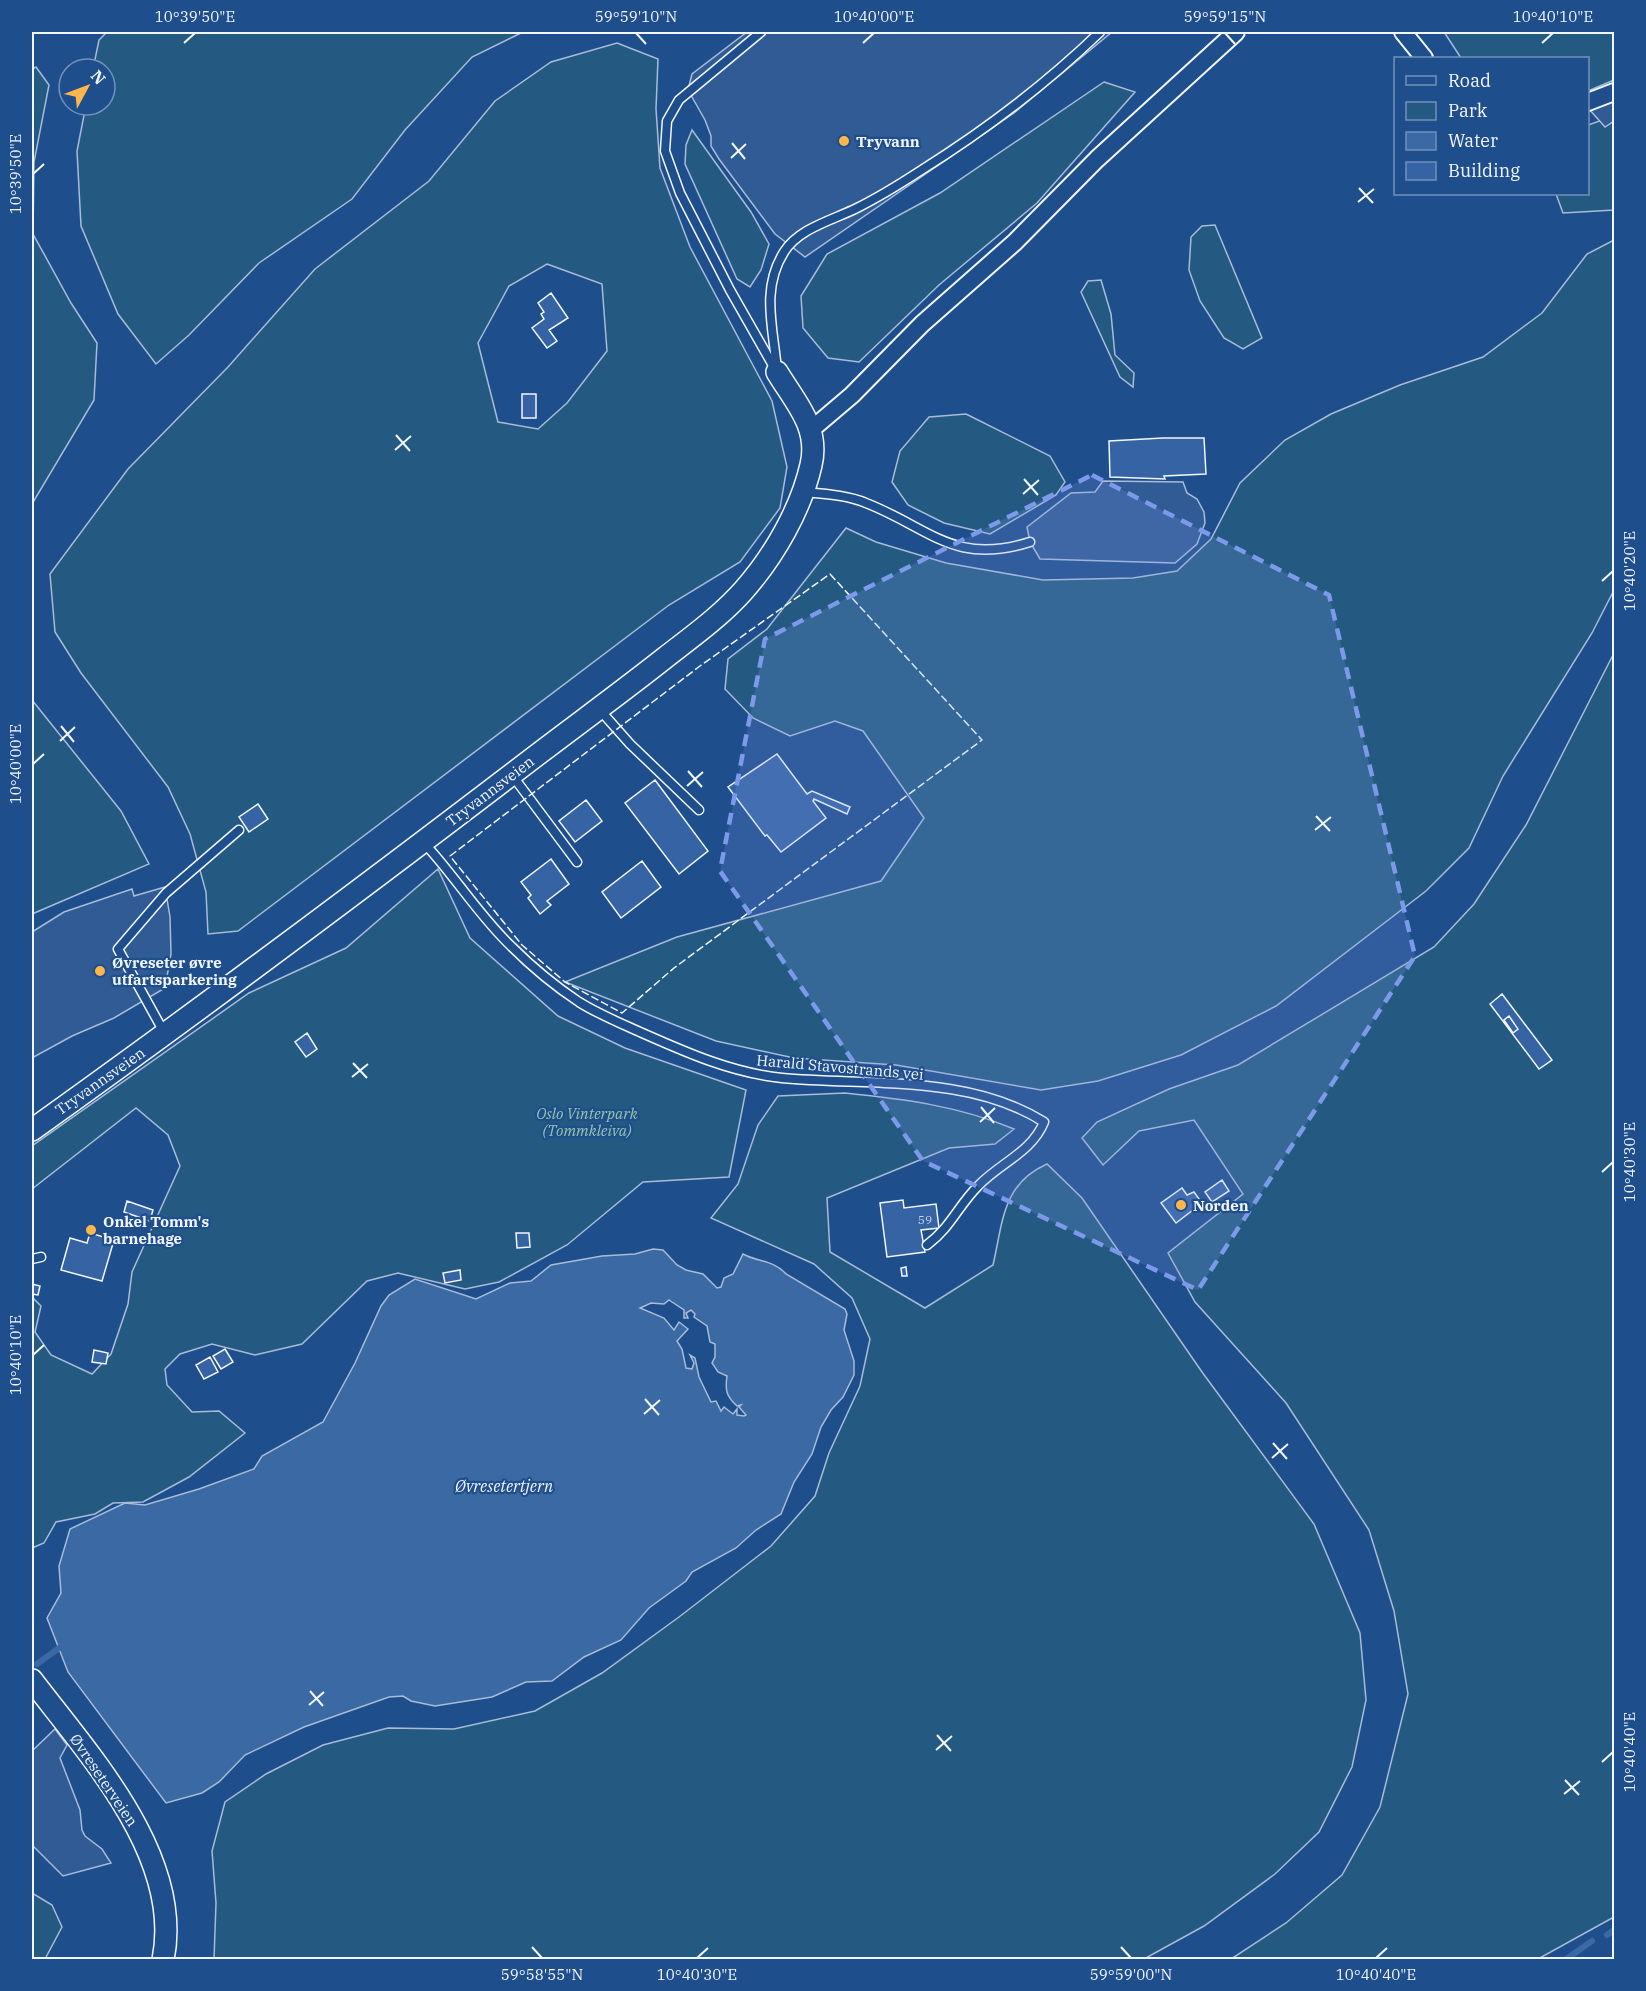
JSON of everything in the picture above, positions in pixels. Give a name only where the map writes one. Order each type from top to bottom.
[{"type":"street","points":[[777,372],[812,429],[852,395],[922,324],[1015,242],[1097,159],[1236,32]]},
{"type":"street","points":[[1403,32],[1423,57]]},
{"type":"street","points":[[1589,101],[1614,92]]},
{"type":"street","name":"Tryvannsveien","points":[[32,1130],[166,1034],[423,842],[708,624],[744,591],[778,542],[802,492],[812,464],[812,429]]},
{"type":"street","name":"Øvreseterveien","points":[[32,1680],[66,1734],[129,1813],[152,1860],[165,1911],[164,1959]]},
{"type":"lane","points":[[761,32],[679,100],[667,121],[665,151],[680,193],[730,291],[777,372]]},
{"type":"lane","points":[[777,372],[769,307],[771,285],[783,253],[797,237],[858,207],[951,151],[1035,87],[1100,32]]},
{"type":"lane","points":[[802,492],[855,499],[932,538],[965,548],[1008,549],[1030,542]]},
{"type":"lane","points":[[599,708],[630,744],[699,810]]},
{"type":"lane","points":[[511,775],[577,862]]},
{"type":"lane","points":[[166,1034],[118,949],[166,893],[239,830]]},
{"type":"lane","name":"Harald Stavostrands vei","points":[[423,842],[512,947],[563,990],[614,1020],[678,1048],[744,1071],[781,1078],[898,1085],[981,1094],[1018,1107],[1044,1122],[1036,1138],[978,1185],[944,1233],[927,1245]]},
{"type":"lane","points":[[32,1259],[41,1257]]},
{"type":"highlighted area","points":[[1092,475],[1329,595],[1415,956],[1198,1290],[923,1161],[720,871],[765,639]]},
{"type":"green space","points":[[107,32],[523,32],[472,57],[405,130],[352,199],[259,263],[189,335],[156,364],[118,314],[81,226],[77,151],[84,117],[117,117],[117,57],[95,57],[99,40]]},
{"type":"green space","points":[[1444,32],[1614,32],[1614,80],[1589,91],[1589,57],[1460,57]]},
{"type":"green space","points":[[617,43],[658,59],[656,109],[660,168],[690,247],[772,401],[787,467],[780,508],[740,562],[669,605],[238,931],[208,934],[206,892],[190,834],[168,787],[81,673],[55,632],[50,574],[128,469],[228,367],[315,269],[429,181],[495,101],[551,62]],"holes":[[[547,264],[602,284],[607,351],[567,403],[538,429],[498,422],[478,343],[509,286]]]},
{"type":"green space","points":[[36,67],[49,85],[34,162],[33,234],[71,303],[97,343],[94,400],[32,504],[32,69]]},
{"type":"green space","points":[[1104,82],[1135,92],[1037,203],[939,285],[859,362],[828,358],[803,328],[801,296],[827,254],[940,193]]},
{"type":"green space","points":[[1614,116],[1614,210],[1563,213],[1556,195],[1589,195],[1589,125]]},
{"type":"green space","points":[[692,130],[751,212],[769,244],[761,270],[750,287],[737,279],[685,164],[686,145]]},
{"type":"green space","points":[[1215,225],[1262,338],[1243,349],[1224,338],[1200,301],[1189,270],[1191,237],[1202,226]]},
{"type":"green space","points":[[1614,240],[1614,590],[1592,633],[1503,776],[1469,848],[1426,891],[1276,1006],[1181,1055],[1098,1081],[1041,1090],[896,1065],[794,1058],[716,1041],[565,982],[677,937],[881,881],[924,818],[863,731],[835,721],[790,736],[753,718],[725,689],[728,659],[767,629],[846,528],[876,542],[946,563],[1043,580],[1133,578],[1177,571],[1211,539],[1240,483],[1285,440],[1331,414],[1400,385],[1483,357],[1542,313],[1587,254]]},
{"type":"green space","points":[[1101,280],[1111,314],[1115,355],[1134,373],[1133,387],[1120,377],[1081,292],[1088,281]]},
{"type":"green space","points":[[966,414],[1050,456],[1065,482],[1056,495],[990,534],[944,523],[908,505],[892,482],[900,451],[929,417]]},
{"type":"green space","points":[[1614,653],[1614,1917],[1538,1959],[1231,1959],[1286,1923],[1342,1875],[1380,1807],[1408,1694],[1394,1611],[1369,1530],[1286,1403],[1195,1302],[1168,1253],[1243,1194],[1194,1120],[1139,1131],[1103,1165],[1082,1138],[1097,1122],[1169,1089],[1238,1065],[1434,947],[1474,904],[1526,825]]},
{"type":"green space","points":[[32,700],[121,811],[149,864],[32,914]]},
{"type":"green space","name":"Oslo Vinterpark (Tommkleiva)","points":[[438,869],[470,938],[558,1016],[625,1048],[746,1090],[729,1177],[643,1182],[567,1245],[499,1282],[465,1289],[398,1273],[367,1281],[302,1344],[255,1355],[212,1344],[180,1354],[165,1369],[167,1385],[192,1412],[219,1411],[245,1433],[189,1477],[143,1502],[113,1503],[95,1514],[56,1522],[44,1543],[32,1548],[32,1297],[41,1306],[35,1332],[51,1355],[92,1374],[111,1354],[128,1304],[132,1272],[180,1166],[168,1135],[136,1108],[32,1189],[32,1146],[249,993],[346,948]]},
{"type":"green space","points":[[845,1093],[952,1109],[1014,1129],[995,1144],[949,1148],[827,1198],[830,1252],[925,1308],[993,1265],[1003,1219],[1013,1193],[1032,1172],[1047,1164],[1082,1198],[1202,1372],[1314,1524],[1360,1633],[1366,1700],[1352,1767],[1319,1832],[1275,1874],[1204,1926],[1144,1959],[214,1959],[216,1903],[212,1851],[225,1802],[266,1774],[323,1745],[388,1728],[454,1729],[535,1711],[602,1673],[679,1617],[771,1546],[815,1496],[829,1453],[860,1386],[870,1339],[852,1298],[814,1264],[711,1218],[738,1184],[758,1125],[778,1096]]},
{"type":"green space","points":[[32,1893],[52,1905],[62,1927],[45,1959],[32,1959]]},
{"type":"shaded area","name":"Tryvann","points":[[747,32],[1112,32],[1014,113],[805,257],[775,234],[719,159],[711,146],[711,136],[705,120],[688,90],[692,74]]},
{"type":"shaded area","points":[[1614,100],[1614,121],[1605,127],[1589,109]]},
{"type":"shaded area","points":[[1103,481],[1183,482],[1187,493],[1197,499],[1204,512],[1205,523],[1197,544],[1175,563],[1040,559],[1030,542],[1027,527],[1071,493],[1095,492]]},
{"type":"shaded area","name":"Øvreseter øvre utfartsparkering","points":[[165,887],[170,917],[171,954],[165,988],[114,1018],[72,1036],[32,1058],[32,932],[64,912],[132,889],[134,896]]},
{"type":"shaded area","points":[[55,1729],[67,1745],[60,1758],[80,1810],[82,1830],[85,1836],[102,1849],[111,1863],[63,1876],[32,1845],[32,1751]]},
{"type":"water","name":"Øvresetertjern","points":[[653,1249],[663,1250],[677,1265],[703,1274],[717,1288],[721,1287],[724,1278],[733,1274],[743,1254],[776,1266],[845,1309],[847,1314],[844,1330],[854,1361],[854,1375],[843,1397],[831,1410],[821,1427],[812,1454],[794,1482],[781,1514],[756,1530],[736,1548],[692,1572],[686,1581],[649,1608],[621,1640],[584,1657],[552,1681],[526,1682],[492,1697],[435,1706],[411,1701],[403,1696],[389,1697],[304,1727],[245,1755],[219,1782],[202,1793],[166,1803],[68,1672],[47,1618],[61,1593],[59,1566],[70,1529],[125,1503],[145,1505],[254,1469],[262,1456],[323,1422],[355,1363],[381,1306],[389,1295],[415,1279],[476,1299],[510,1283],[531,1281],[551,1265],[602,1256],[635,1254]],"holes":[[[669,1300],[684,1310],[684,1318],[688,1318],[686,1313],[691,1310],[695,1314],[694,1317],[707,1326],[710,1342],[715,1344],[715,1357],[712,1363],[718,1372],[727,1376],[728,1396],[737,1406],[741,1405],[739,1407],[746,1415],[737,1415],[737,1409],[733,1414],[724,1407],[721,1411],[716,1401],[711,1402],[699,1377],[695,1358],[690,1355],[694,1363],[692,1369],[686,1368],[682,1349],[677,1341],[688,1329],[679,1322],[674,1330],[664,1318],[640,1308],[651,1303],[664,1304]]]},
{"type":"building","points":[[551,293],[568,318],[549,330],[557,341],[547,348],[532,328],[544,319],[541,314],[544,312],[538,303]]},
{"type":"building","points":[[522,394],[536,394],[536,418],[522,418]]},
{"type":"building","points":[[1204,438],[1206,474],[1164,476],[1165,479],[1110,477],[1109,441]]},
{"type":"building","points":[[777,754],[807,794],[812,791],[850,807],[847,814],[814,799],[813,801],[826,818],[781,852],[767,835],[765,836],[728,787]]},
{"type":"building","points":[[655,780],[708,851],[679,874],[625,803]]},
{"type":"building","points":[[586,800],[602,821],[575,842],[559,821]]},
{"type":"building","points":[[258,804],[268,819],[249,832],[239,817]]},
{"type":"building","points":[[551,859],[569,884],[547,901],[551,905],[540,914],[528,898],[531,895],[521,882]]},
{"type":"building","points":[[642,861],[661,887],[621,918],[602,892]]},
{"type":"building","points":[[1502,994],[1552,1060],[1539,1069],[1490,1004]]},
{"type":"building","points":[[1509,1016],[1518,1029],[1513,1033],[1504,1020]]},
{"type":"building","points":[[307,1033],[317,1049],[306,1057],[295,1042]]},
{"type":"building","points":[[1222,1180],[1229,1191],[1212,1202],[1205,1192]]},
{"type":"building","name":"Norden","points":[[1182,1188],[1187,1195],[1194,1192],[1202,1203],[1176,1223],[1161,1203]]},
{"type":"building","points":[[903,1200],[904,1208],[936,1204],[939,1228],[921,1230],[925,1252],[887,1257],[880,1203]]},
{"type":"building","points":[[127,1201],[153,1210],[150,1221],[124,1212]]},
{"type":"building","points":[[90,1233],[114,1240],[102,1281],[61,1270],[70,1238],[87,1243]]},
{"type":"building","points":[[516,1233],[529,1233],[530,1247],[517,1248]]},
{"type":"building","points":[[906,1267],[907,1276],[902,1276],[901,1268]]},
{"type":"building","points":[[460,1270],[461,1280],[445,1283],[443,1273]]},
{"type":"building","points":[[32,1284],[40,1286],[38,1295],[32,1294]]},
{"type":"building","points":[[225,1349],[233,1362],[221,1369],[213,1356]]},
{"type":"building","points":[[94,1350],[108,1353],[106,1364],[92,1362]]},
{"type":"building","points":[[210,1357],[218,1372],[204,1379],[196,1365]]},
{"type":"waterway","points":[[37,1664],[59,1648]]},
{"type":"waterway","points":[[1607,1935],[1614,1930]]},
{"type":"waterway","points":[[1565,1960],[1592,1941]]},
{"type":"fence","points":[[830,574],[982,740],[674,968],[622,1013],[565,982],[522,945],[450,856],[700,666],[830,574]]},
{"type":"place","name":"Tryvann","points":[[844,141]]},
{"type":"place","name":"Øvreseter øvre utfartsparkering","points":[[100,971]]},
{"type":"place","name":"Norden","points":[[1181,1205]]},
{"type":"place","name":"Onkel Tomm's barnehage","points":[[91,1230]]}]
